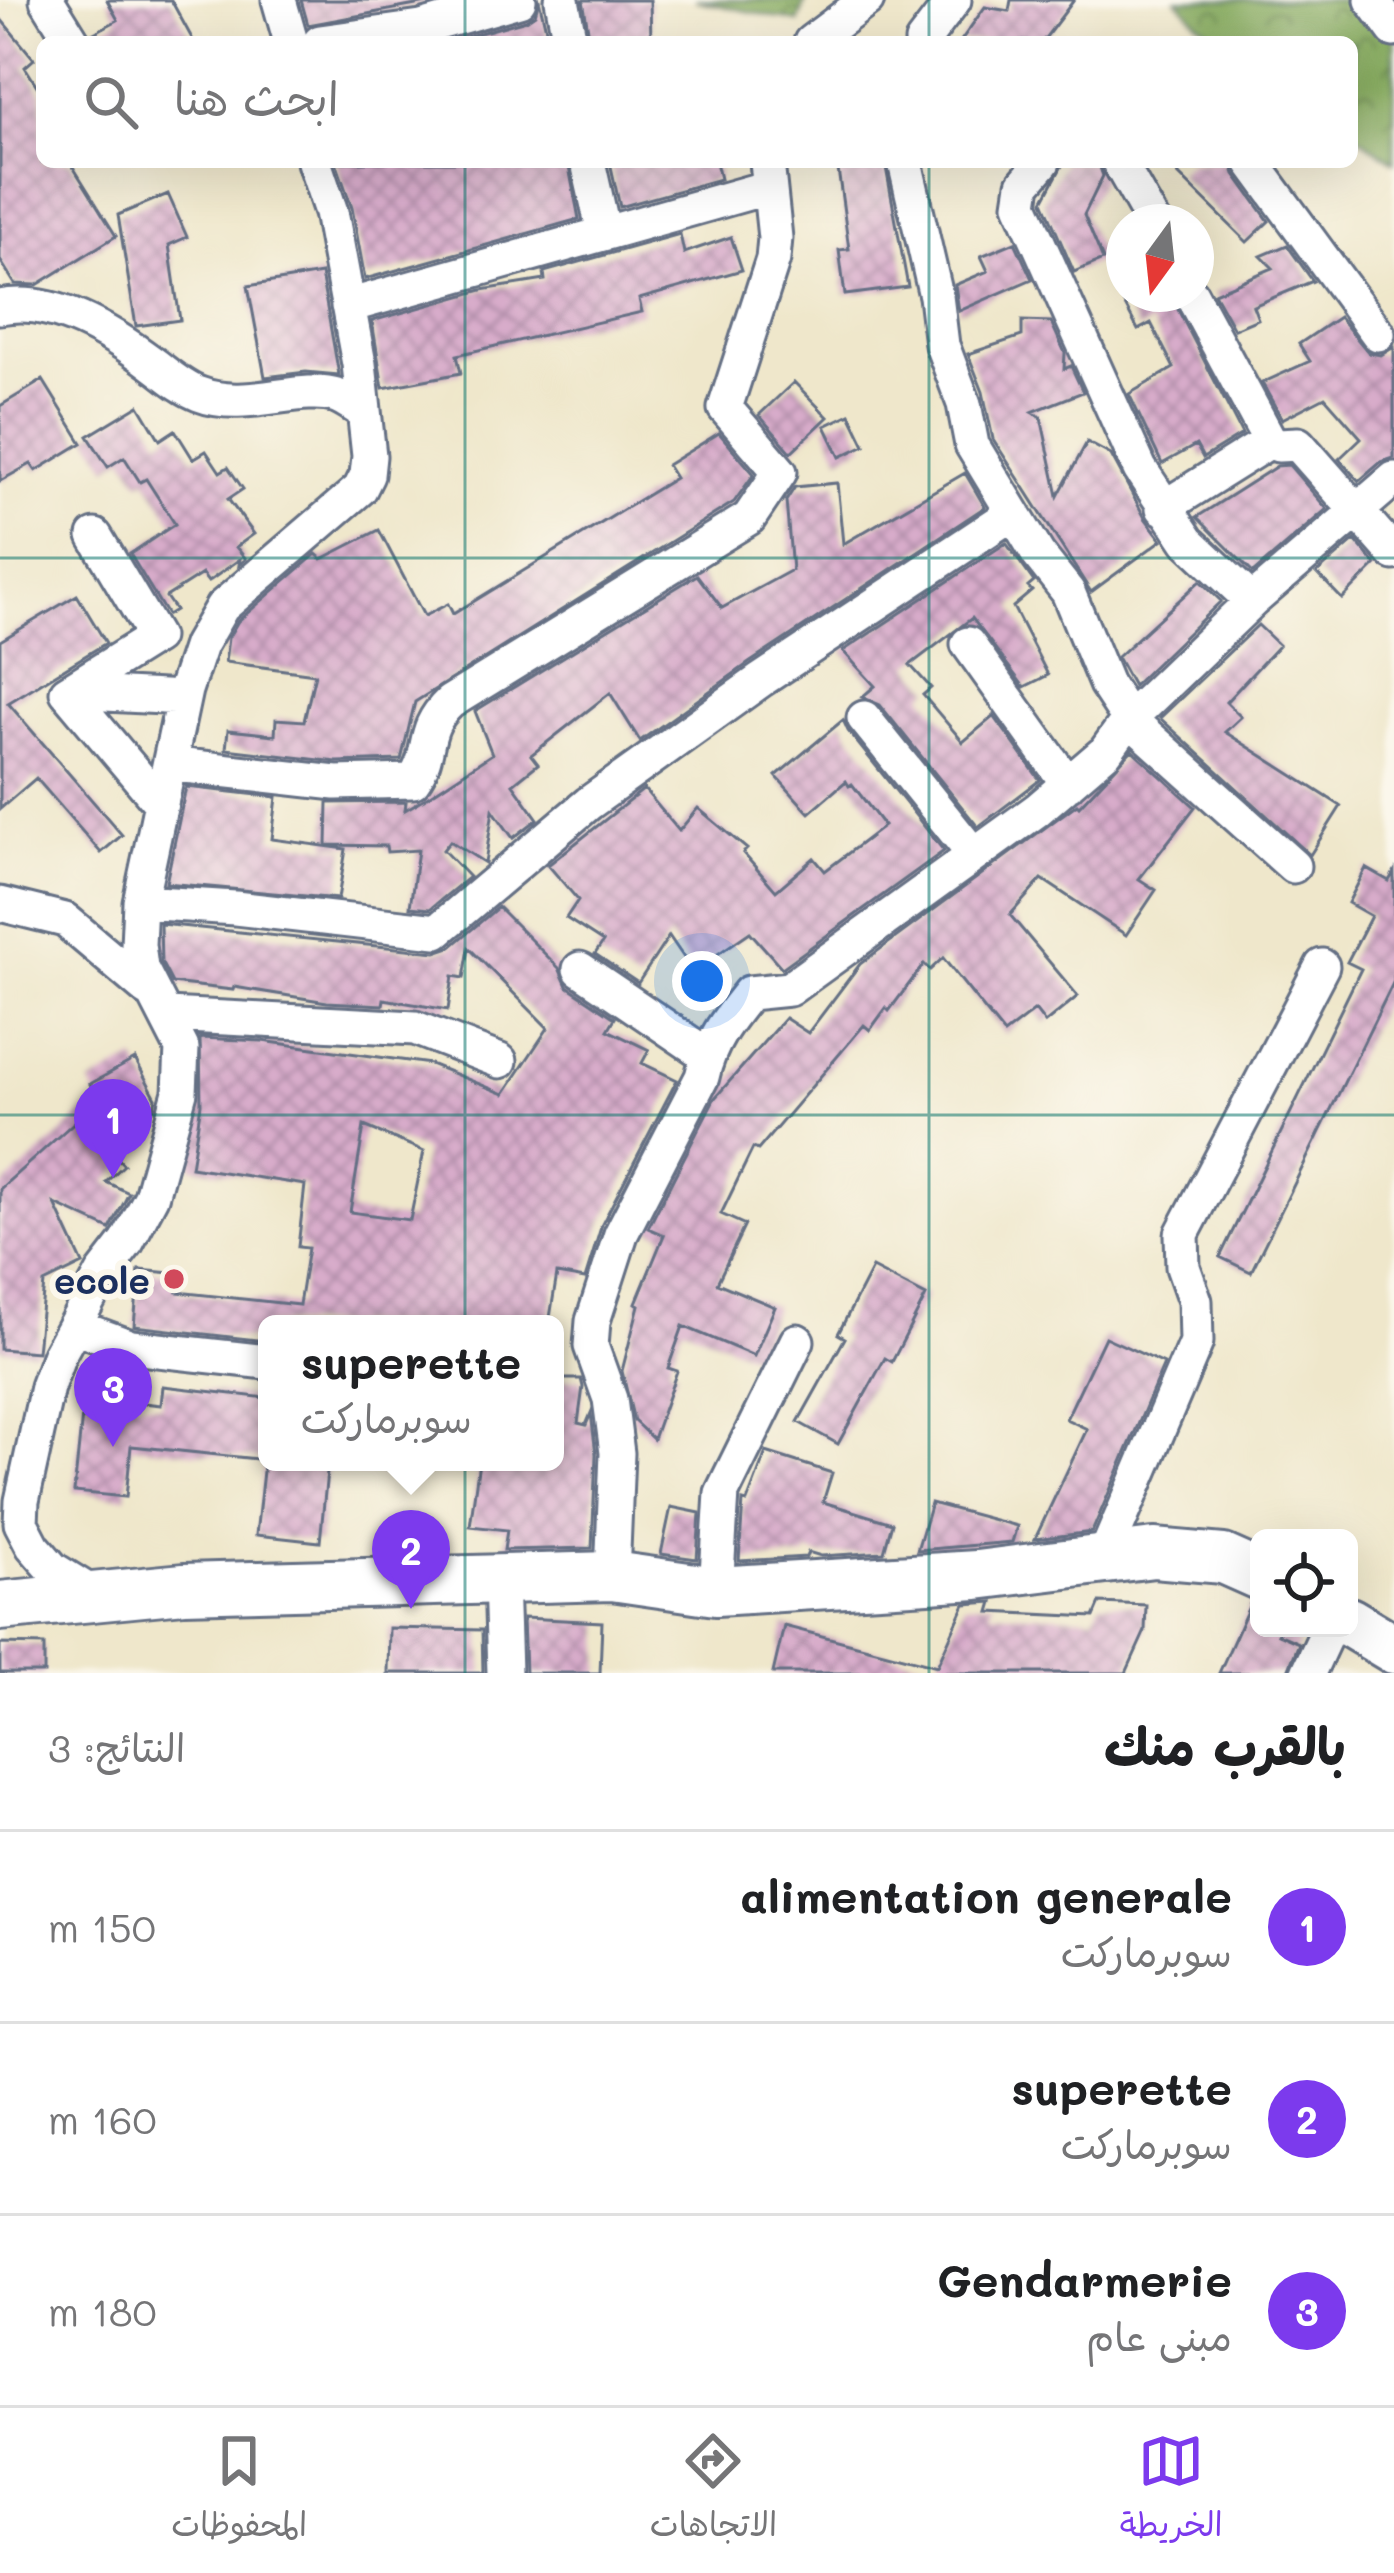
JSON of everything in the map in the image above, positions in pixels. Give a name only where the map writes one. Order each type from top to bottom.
[{"type":"street","points":[[47,0],[69,36]]},
{"type":"street","points":[[280,0],[289,36]]},
{"type":"street","points":[[363,36],[421,28],[519,0]]},
{"type":"street","points":[[562,0],[569,36]]},
{"type":"street","points":[[819,36],[867,0]]},
{"type":"street","points":[[927,36],[954,0]]},
{"type":"street","points":[[1372,0],[1394,30]]},
{"type":"street","points":[[97,1596],[53,1569],[21,1523],[27,1466],[47,1387],[74,1326],[151,1197],[180,1092],[182,1048],[138,956],[140,902],[183,698],[194,659],[214,620],[234,595],[364,484],[369,456],[359,364],[324,168]]},
{"type":"street","points":[[589,168],[604,233]]},
{"type":"street","points":[[906,168],[936,296],[942,345],[964,404],[972,446],[1068,592],[1106,684],[1129,718],[1293,866]]},
{"type":"street","points":[[1038,168],[1024,184],[1022,204],[1140,469],[1188,541],[1252,601]]},
{"type":"street","points":[[1132,168],[1146,204]]},
{"type":"street","points":[[1256,168],[1378,334]]},
{"type":"street","points":[[164,789],[176,765],[336,783],[413,781],[422,764],[431,722],[450,702],[749,518],[780,472],[725,408],[773,259],[768,174],[604,233],[348,306]]},
{"type":"street","points":[[0,307],[23,303],[71,314],[108,333],[184,387],[212,398],[246,401],[335,395],[362,410]]},
{"type":"street","points":[[1201,312],[1270,441]]},
{"type":"street","points":[[1163,508],[1270,441],[1298,444],[1394,553]]},
{"type":"street","points":[[612,1576],[616,1436],[610,1399],[591,1346],[592,1321],[621,1234],[702,1077],[707,1054],[749,993],[789,989],[1067,784],[1106,751],[1129,718],[1252,601],[1394,478]]},
{"type":"street","points":[[140,902],[437,931],[589,803],[760,680],[1013,513]]},
{"type":"street","points":[[95,536],[154,637],[194,659]]},
{"type":"street","points":[[67,692],[154,637]]},
{"type":"street","points":[[968,644],[1067,784]]},
{"type":"street","points":[[67,692],[164,789]]},
{"type":"street","points":[[67,692],[183,698]]},
{"type":"street","points":[[864,718],[974,855]]},
{"type":"street","points":[[0,904],[65,920],[163,1007],[415,1028],[500,1060]]},
{"type":"street","points":[[1102,1560],[1196,1342],[1195,1301],[1183,1267],[1182,1234],[1322,966]]},
{"type":"street","points":[[580,969],[707,1054]]},
{"type":"street","points":[[74,1326],[131,1347],[258,1361]]},
{"type":"street","points":[[716,1591],[722,1493],[797,1341]]},
{"type":"street","points":[[0,1606],[205,1588],[612,1576],[716,1591],[977,1575],[1154,1553],[1223,1559],[1250,1571]]},
{"type":"street","points":[[501,1579],[504,1673]]},
{"type":"street","points":[[1358,1627],[1394,1649]]},
{"type":"street","points":[[1308,1673],[1325,1637]]},
{"type":"green space","points":[[695,0],[806,0],[798,22]]},
{"type":"green space","points":[[1177,0],[1394,0],[1394,162],[1358,136],[1358,36],[1217,36]]},
{"type":"building","points":[[107,0],[171,0],[191,36],[92,36],[118,20]]},
{"type":"building","points":[[301,0],[443,0],[308,25]]},
{"type":"building","points":[[539,0],[548,36],[469,36],[526,20],[535,14]]},
{"type":"building","points":[[583,0],[650,0],[651,36],[589,36]]},
{"type":"building","points":[[1011,0],[1074,0],[1047,36],[964,36],[985,7],[1009,11]]},
{"type":"building","points":[[0,18],[34,59],[25,67],[36,84],[36,168],[74,168],[116,236],[37,285],[15,284],[0,260]]},
{"type":"building","points":[[338,168],[569,168],[579,219],[365,279],[352,208]]},
{"type":"building","points":[[611,168],[717,168],[720,179],[620,207]]},
{"type":"building","points":[[838,168],[886,168],[908,287],[845,295],[839,250],[849,249]]},
{"type":"building","points":[[1061,168],[1100,168],[1103,176],[1084,215],[1103,260],[1074,272],[1043,201]]},
{"type":"building","points":[[1184,168],[1233,168],[1269,221],[1247,242],[1214,204],[1178,174]]},
{"type":"building","points":[[168,194],[187,237],[169,245],[180,320],[136,326],[118,215]]},
{"type":"building","points":[[680,234],[684,253],[731,237],[742,270],[639,299],[642,312],[457,355],[461,373],[383,388],[372,321],[482,290],[545,280],[544,272]]},
{"type":"building","points":[[1015,242],[1032,279],[959,311],[955,285],[988,271],[981,256]]},
{"type":"building","points":[[1287,245],[1313,281],[1253,306],[1258,319],[1234,329],[1214,293],[1273,268],[1261,256]]},
{"type":"building","points":[[321,274],[339,375],[306,372],[265,377],[248,286]]},
{"type":"building","points":[[1128,312],[1179,312],[1242,434],[1203,458],[1196,445],[1162,464],[1129,394],[1174,368],[1151,323],[1138,330]]},
{"type":"building","points":[[1339,317],[1369,353],[1381,355],[1394,347],[1394,458],[1381,462],[1359,481],[1339,459],[1361,438],[1325,397],[1282,419],[1262,383],[1310,361],[1299,344]]},
{"type":"building","points":[[1022,321],[1051,322],[1065,353],[1064,369],[1071,366],[1083,392],[1032,412],[1041,417],[1058,496],[1087,442],[1111,455],[1162,540],[1091,592],[993,439],[983,392],[968,354],[1022,336]]},
{"type":"building","points":[[43,380],[82,443],[36,471],[31,464],[0,481],[0,406]]},
{"type":"building","points":[[794,382],[828,417],[791,452],[759,415]]},
{"type":"building","points":[[139,405],[160,440],[175,430],[193,459],[206,451],[220,472],[228,467],[243,489],[228,499],[254,534],[236,547],[246,559],[239,565],[240,559],[208,582],[202,574],[166,597],[175,610],[167,615],[130,554],[175,524],[146,479],[140,482],[124,457],[108,467],[88,436]]},
{"type":"building","points":[[850,414],[865,445],[840,457],[825,426]]},
{"type":"building","points":[[719,433],[754,474],[734,502],[415,702],[401,760],[337,762],[226,749],[228,730],[275,735],[276,719],[304,721],[315,674],[225,662],[228,638],[238,621],[316,554],[322,559],[379,530],[424,616],[448,604],[453,614],[675,478],[667,465]]},
{"type":"building","points":[[1289,465],[1327,509],[1253,573],[1197,517],[1277,466]]},
{"type":"building","points":[[965,473],[985,507],[640,741],[610,693],[531,755],[538,764],[513,784],[538,819],[513,838],[493,810],[485,863],[450,841],[443,850],[469,877],[430,909],[410,907],[418,850],[387,852],[386,846],[327,845],[328,803],[406,802],[405,810],[424,799],[492,754],[475,711],[697,575],[722,608],[792,570],[786,501],[795,487],[837,483],[843,544]]},
{"type":"building","points":[[1355,540],[1376,565],[1342,599],[1317,573]]},
{"type":"building","points":[[1006,543],[1034,582],[1028,587],[1032,591],[1013,607],[1048,675],[1024,687],[972,618],[910,665],[931,688],[923,695],[963,742],[994,716],[1040,780],[978,827],[880,705],[862,697],[875,686],[843,651]]},
{"type":"building","points":[[1200,581],[1221,601],[1133,686],[1117,657]]},
{"type":"building","points":[[77,595],[106,643],[8,703],[122,835],[101,853],[36,778],[0,809],[0,641]]},
{"type":"building","points":[[1258,625],[1279,645],[1226,702],[1241,717],[1225,732],[1341,806],[1310,855],[1160,718]]},
{"type":"building","points":[[843,720],[944,851],[782,968],[750,932],[693,971],[669,936],[638,983],[595,954],[603,942],[566,918],[578,900],[548,865],[644,789],[679,831],[698,808],[747,849],[743,853],[776,891],[814,858],[825,871],[884,826],[846,781],[809,813],[776,776]]},
{"type":"building","points":[[1132,750],[1195,807],[1139,879],[1156,890],[1126,935],[1042,879],[1010,915],[1078,996],[1045,1023],[1035,1010],[1004,1034],[943,958],[930,970],[924,964],[889,1011],[886,1008],[870,1030],[864,1025],[758,1150],[753,1148],[721,1214],[745,1225],[717,1283],[775,1307],[754,1356],[683,1326],[668,1368],[677,1371],[653,1439],[634,1421],[622,1371],[636,1303],[664,1235],[648,1228],[714,1099],[785,1018],[808,1033],[860,964],[1079,806]]},
{"type":"building","points":[[186,787],[277,797],[272,839],[346,849],[338,899],[166,883]]},
{"type":"building","points":[[1366,868],[1389,881],[1394,872],[1394,981],[1251,1272],[1220,1257],[1361,969],[1347,962],[1371,916],[1348,903]]},
{"type":"building","points":[[498,907],[559,968],[567,986],[615,1018],[608,1030],[649,1050],[642,1063],[677,1080],[602,1224],[585,1279],[557,1274],[550,1315],[258,1315],[258,1340],[134,1326],[139,1270],[182,1274],[177,1292],[299,1305],[308,1248],[298,1247],[305,1185],[191,1167],[201,1104],[200,1038],[262,1041],[430,1064],[504,1094],[548,1028],[469,948],[464,978],[453,976],[448,1010],[384,999],[383,1005],[327,1002],[172,983],[161,962],[160,924],[436,952],[451,947]],"holes":[[[364,1126],[424,1151],[410,1220],[350,1212]]]},
{"type":"building","points":[[135,1059],[156,1098],[154,1108],[99,1138],[124,1165],[106,1182],[129,1193],[110,1229],[55,1204],[83,1264],[44,1283],[37,1352],[0,1349],[0,1189],[99,1100],[90,1084]]},
{"type":"building","points":[[872,1268],[926,1296],[892,1362],[885,1358],[838,1444],[798,1422],[845,1338],[838,1334]]},
{"type":"building","points":[[1105,1337],[1164,1364],[1092,1532],[1035,1539],[1087,1429],[1066,1419]]},
{"type":"building","points":[[564,1379],[581,1379],[578,1423],[586,1425],[591,1413],[596,1454],[592,1548],[504,1550],[507,1530],[470,1526],[478,1471],[564,1471]]},
{"type":"building","points":[[163,1386],[258,1397],[258,1459],[131,1446],[126,1497],[74,1492],[84,1396],[161,1405]]},
{"type":"building","points":[[766,1452],[832,1473],[823,1502],[892,1523],[884,1552],[821,1556],[808,1552],[806,1557],[739,1561],[743,1501],[747,1502]]},
{"type":"building","points":[[263,1471],[327,1471],[320,1542],[256,1535]]},
{"type":"building","points":[[931,1503],[1017,1526],[1012,1542],[917,1550]]},
{"type":"building","points":[[671,1507],[700,1513],[697,1559],[661,1554]]},
{"type":"building","points":[[993,1602],[990,1612],[1094,1617],[1100,1603],[1146,1605],[1145,1631],[1126,1673],[773,1673],[784,1626],[937,1666],[965,1604]]},
{"type":"building","points":[[1250,1604],[1250,1637],[1285,1637],[1299,1643],[1287,1673],[1219,1673]]},
{"type":"building","points":[[523,1618],[602,1622],[600,1673],[525,1673]]},
{"type":"building","points":[[389,1628],[482,1630],[483,1673],[388,1673]]},
{"type":"building","points":[[0,1644],[44,1645],[44,1673],[0,1673]]},
{"type":"place","name":"alimentation generale","points":[[113,1178]]},
{"type":"place","name":"ecole","points":[[174,1279]]},
{"type":"place","name":"Gendarmerie","points":[[113,1447]]},
{"type":"place","name":"superette","points":[[411,1609]]}]
